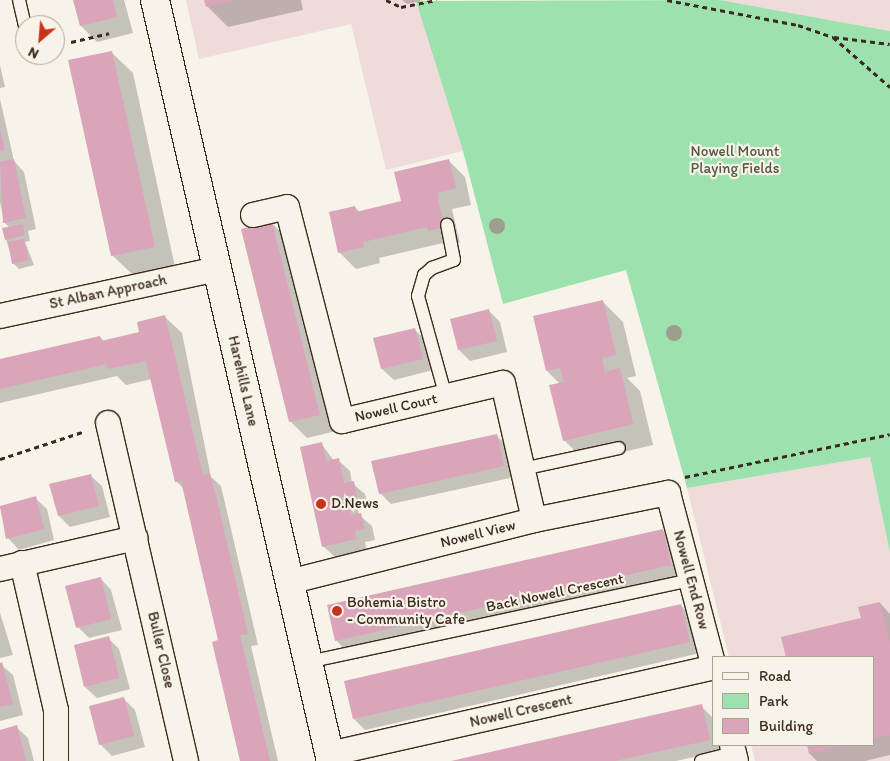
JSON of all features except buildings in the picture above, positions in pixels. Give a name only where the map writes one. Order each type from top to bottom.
[{"type":"main road","name":"Harehills Lane","points":[[155,0],[330,757]]},
{"type":"street","name":"Nowell Court","points":[[253,215],[287,207],[342,421],[503,383],[534,520]]},
{"type":"street","name":"St Alban Approach","points":[[0,316],[217,269]]},
{"type":"street","name":"Buller Close","points":[[108,423],[186,761]]},
{"type":"street","name":"Nowell View","points":[[289,582],[534,520],[668,493]]},
{"type":"street","name":"Nowell End Row","points":[[668,493],[712,659]]},
{"type":"street","points":[[56,761],[56,710],[11,566],[134,538]]},
{"type":"street","name":"Nowell Crescent","points":[[330,757],[712,667]]},
{"type":"lane","points":[[18,0],[22,15]]},
{"type":"lane","points":[[446,397],[418,296],[424,275],[432,268],[454,260],[447,225]]},
{"type":"lane","points":[[522,468],[619,448]]},
{"type":"lane","name":"Back Nowell Crescent","points":[[308,662],[691,580]]},
{"type":"lane","points":[[701,761],[734,753]]},
{"type":"path","points":[[386,0],[400,7],[436,0]]},
{"type":"path","points":[[667,0],[798,25],[833,37],[890,44]]},
{"type":"path","points":[[71,42],[109,32]]},
{"type":"path","points":[[833,37],[890,87]]},
{"type":"path","points":[[0,459],[108,423]]},
{"type":"path","points":[[668,493],[684,478],[890,434]]},
{"type":"shaded area","points":[[186,0],[420,0],[417,1],[463,151],[386,170],[351,24],[199,59]]},
{"type":"shaded area","points":[[720,0],[890,0],[890,31]]},
{"type":"shaded area","points":[[870,457],[890,553],[890,761],[755,761],[751,746],[875,746],[875,656],[729,656],[687,488]]},
{"type":"green space","name":"Nowell Mount Playing Fields","points":[[720,0],[890,31],[890,553],[870,457],[687,488],[626,270],[503,304],[463,151],[416,1]]},
{"type":"place","name":"D.News","points":[[321,504]]},
{"type":"place","name":"Bohemia Bistro - Community Cafe","points":[[337,611]]}]
